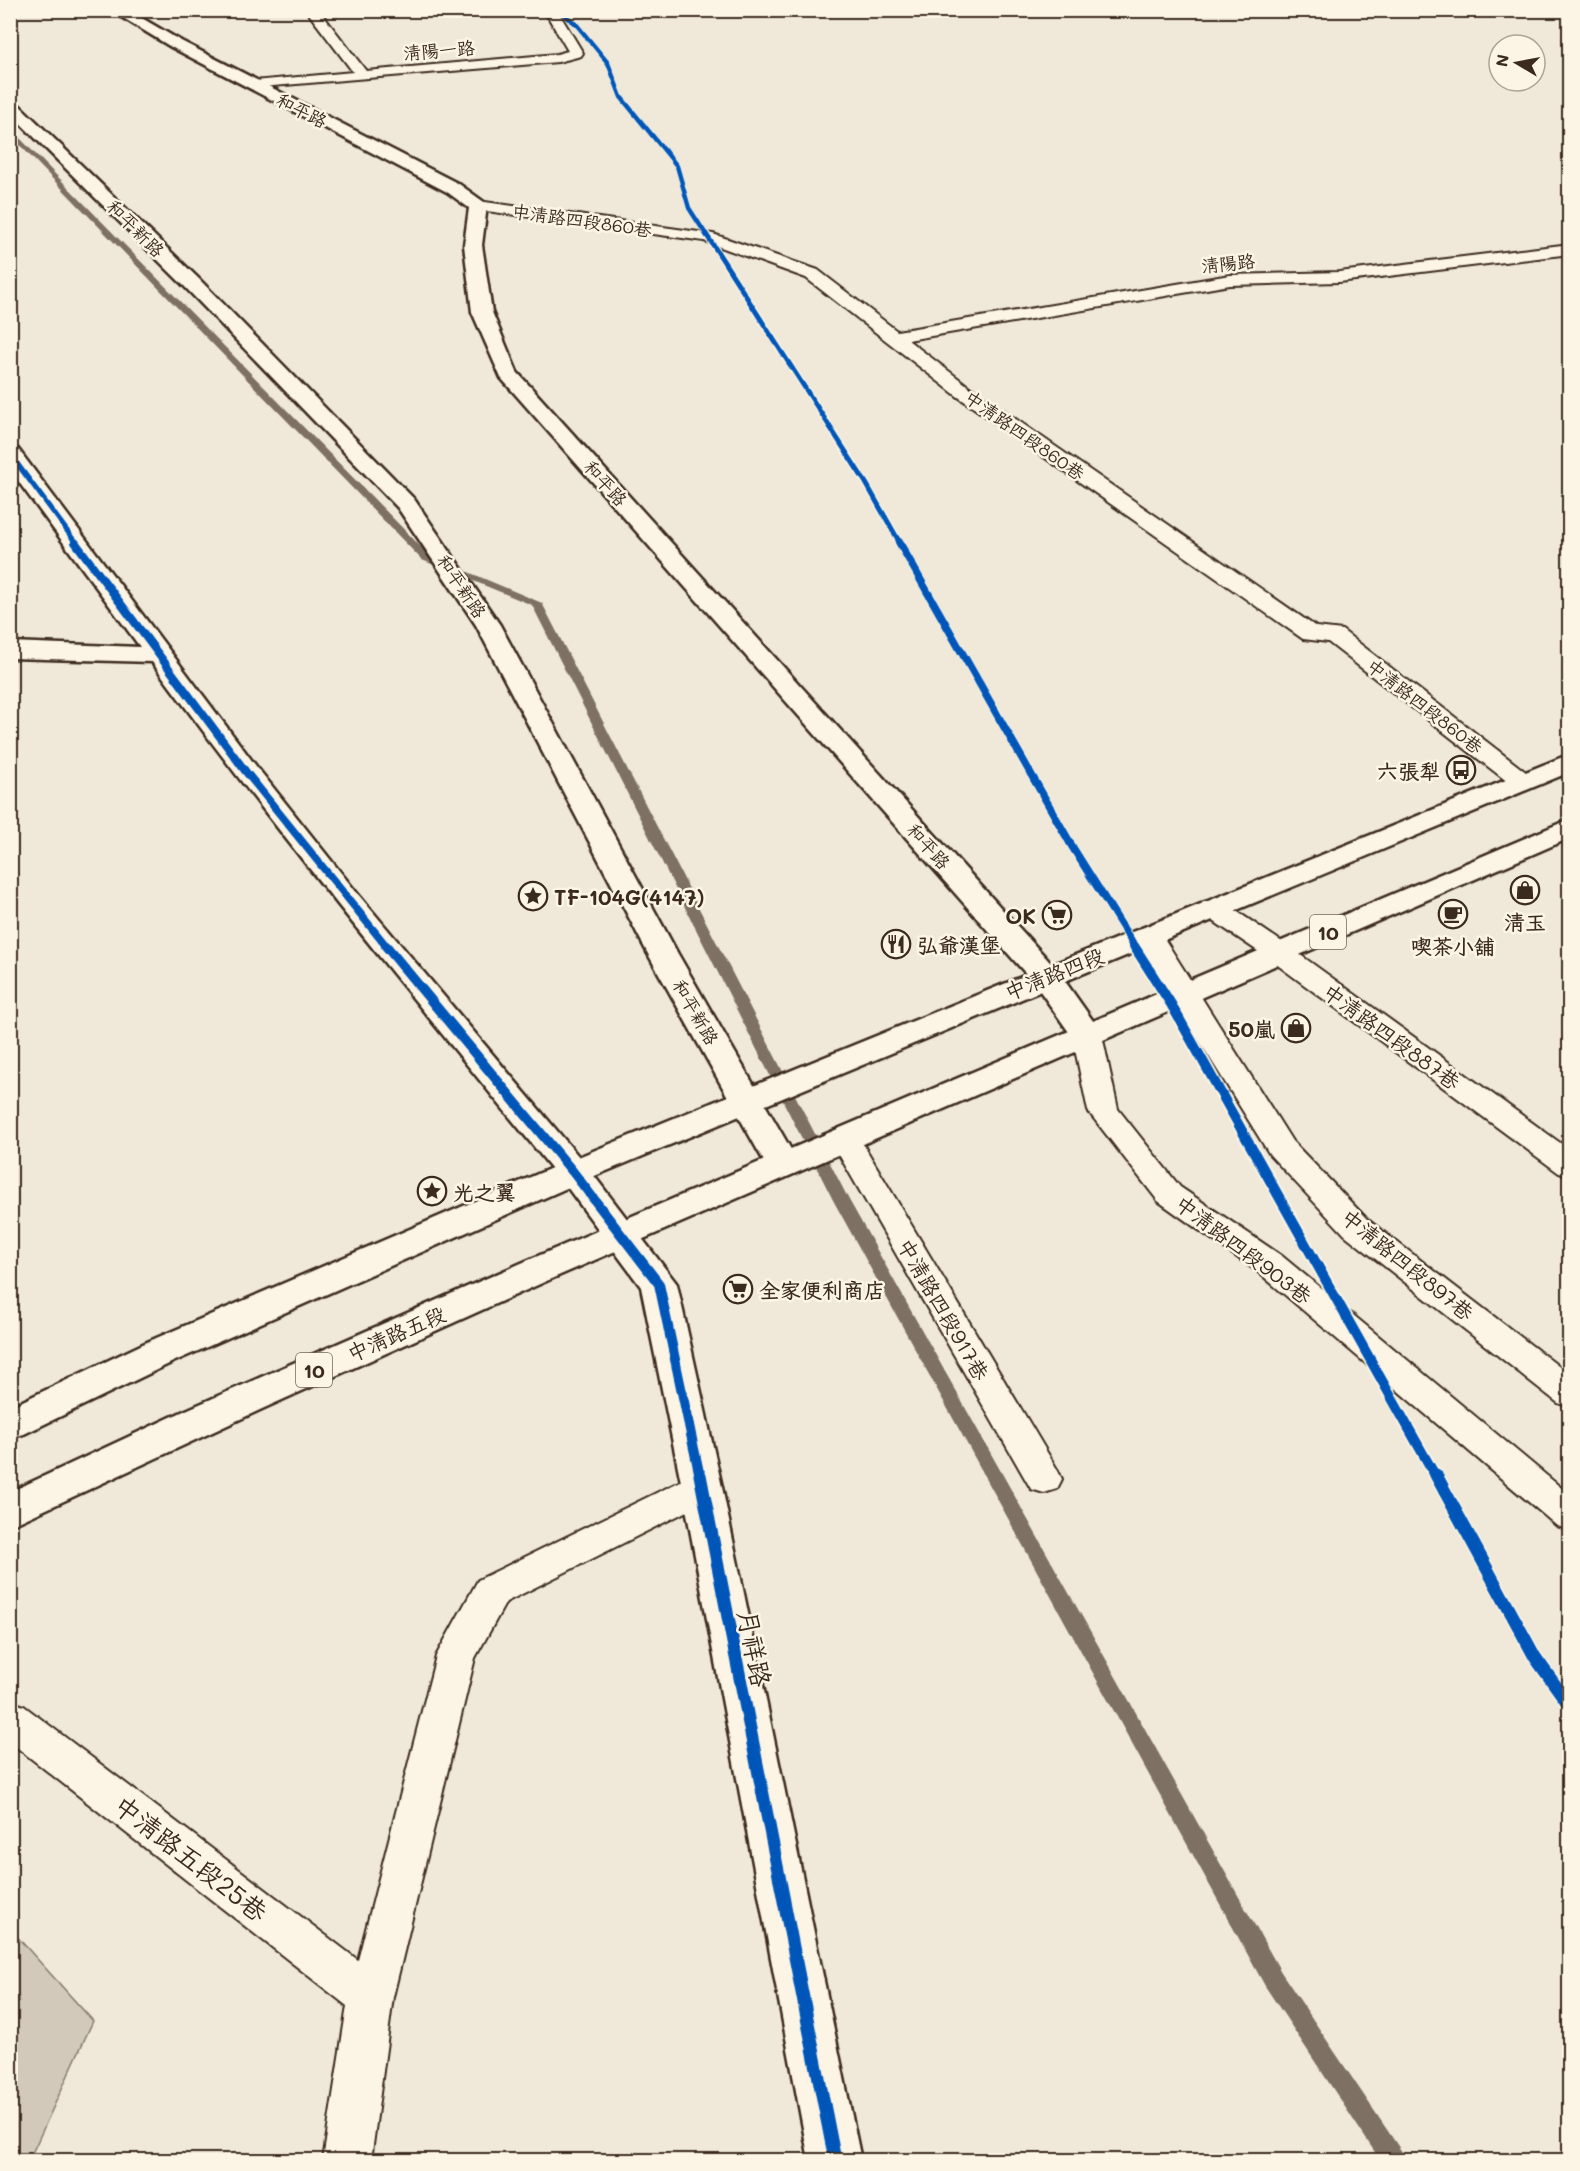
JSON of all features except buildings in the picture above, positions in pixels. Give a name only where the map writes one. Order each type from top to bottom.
[{"type":"street","name":"和平路","points":[[117,10],[254,85],[453,188],[478,206],[473,245],[482,312],[508,374],[1046,977],[1086,1035]]},
{"type":"street","name":"和平新路","points":[[10,104],[192,283],[406,504],[488,625],[663,954],[757,1096],[813,1152]]},
{"type":"street","name":"月祥路","points":[[10,454],[246,772],[347,899],[573,1172],[659,1284],[702,1488],[835,2160]]},
{"type":"street","points":[[10,650],[159,655]]},
{"type":"street","name":"中清路四段","points":[[573,1172],[1569,762]]},
{"type":"street","name":"10","points":[[619,1234],[1433,888],[1569,827]]},
{"type":"street","points":[[10,1424],[160,1352],[573,1172]]},
{"type":"street","name":"中清路五段","points":[[10,1509],[105,1463],[619,1234]]},
{"type":"lane","points":[[312,10],[362,75]]},
{"type":"lane","name":"清陽一路","points":[[254,85],[558,58],[576,53],[550,10]]},
{"type":"lane","name":"中清路四段860巷","points":[[478,206],[707,237],[812,274],[964,392],[1311,634],[1334,635],[1522,781]]},
{"type":"lane","name":"清陽路","points":[[893,337],[1230,280],[1340,277],[1569,249]]},
{"type":"lane","name":"中清路四段887巷","points":[[1213,908],[1278,952],[1569,1166]]},
{"type":"lane","name":"中清路四段897巷","points":[[1148,935],[1281,1148],[1356,1227],[1569,1394]]},
{"type":"lane","name":"中清路四段903巷","points":[[1086,1035],[1103,1111],[1169,1194],[1270,1264],[1569,1516]]},
{"type":"lane","name":"中清路四段917巷","points":[[813,1152],[1044,1479]]},
{"type":"lane","points":[[348,2160],[371,1997],[456,1656],[492,1591],[702,1488]]},
{"type":"lane","name":"中清路五段25巷","points":[[10,1718],[371,1997]]},
{"type":"shaded area","points":[[11,1930],[93,2021],[29,2160],[11,2160]]},
{"type":"waterway","points":[[10,130],[426,558],[536,603],[841,1200],[1273,1979],[1394,2160]]},
{"type":"cycle path","points":[[558,10],[576,24],[608,63],[621,97],[677,166],[689,208],[866,483],[1073,848],[1171,1004],[1386,1385],[1535,1657],[1570,1706]]},
{"type":"cycle path","points":[[10,454],[246,772],[347,899],[573,1172],[659,1284],[702,1487],[835,2160]]},
{"type":"place","name":"六張犁","points":[[1461,770]]},
{"type":"place","name":"清玉","points":[[1525,890]]},
{"type":"place","name":"TF-104G(4147)","points":[[533,896]]},
{"type":"place","name":"喫茶小舖","points":[[1453,914]]},
{"type":"place","name":"OK","points":[[1057,915]]},
{"type":"place","name":"弘爺漢堡","points":[[896,944]]},
{"type":"place","name":"50嵐","points":[[1296,1028]]},
{"type":"place","name":"光之翼","points":[[432,1191]]},
{"type":"place","name":"全家便利商店","points":[[738,1289]]}]
